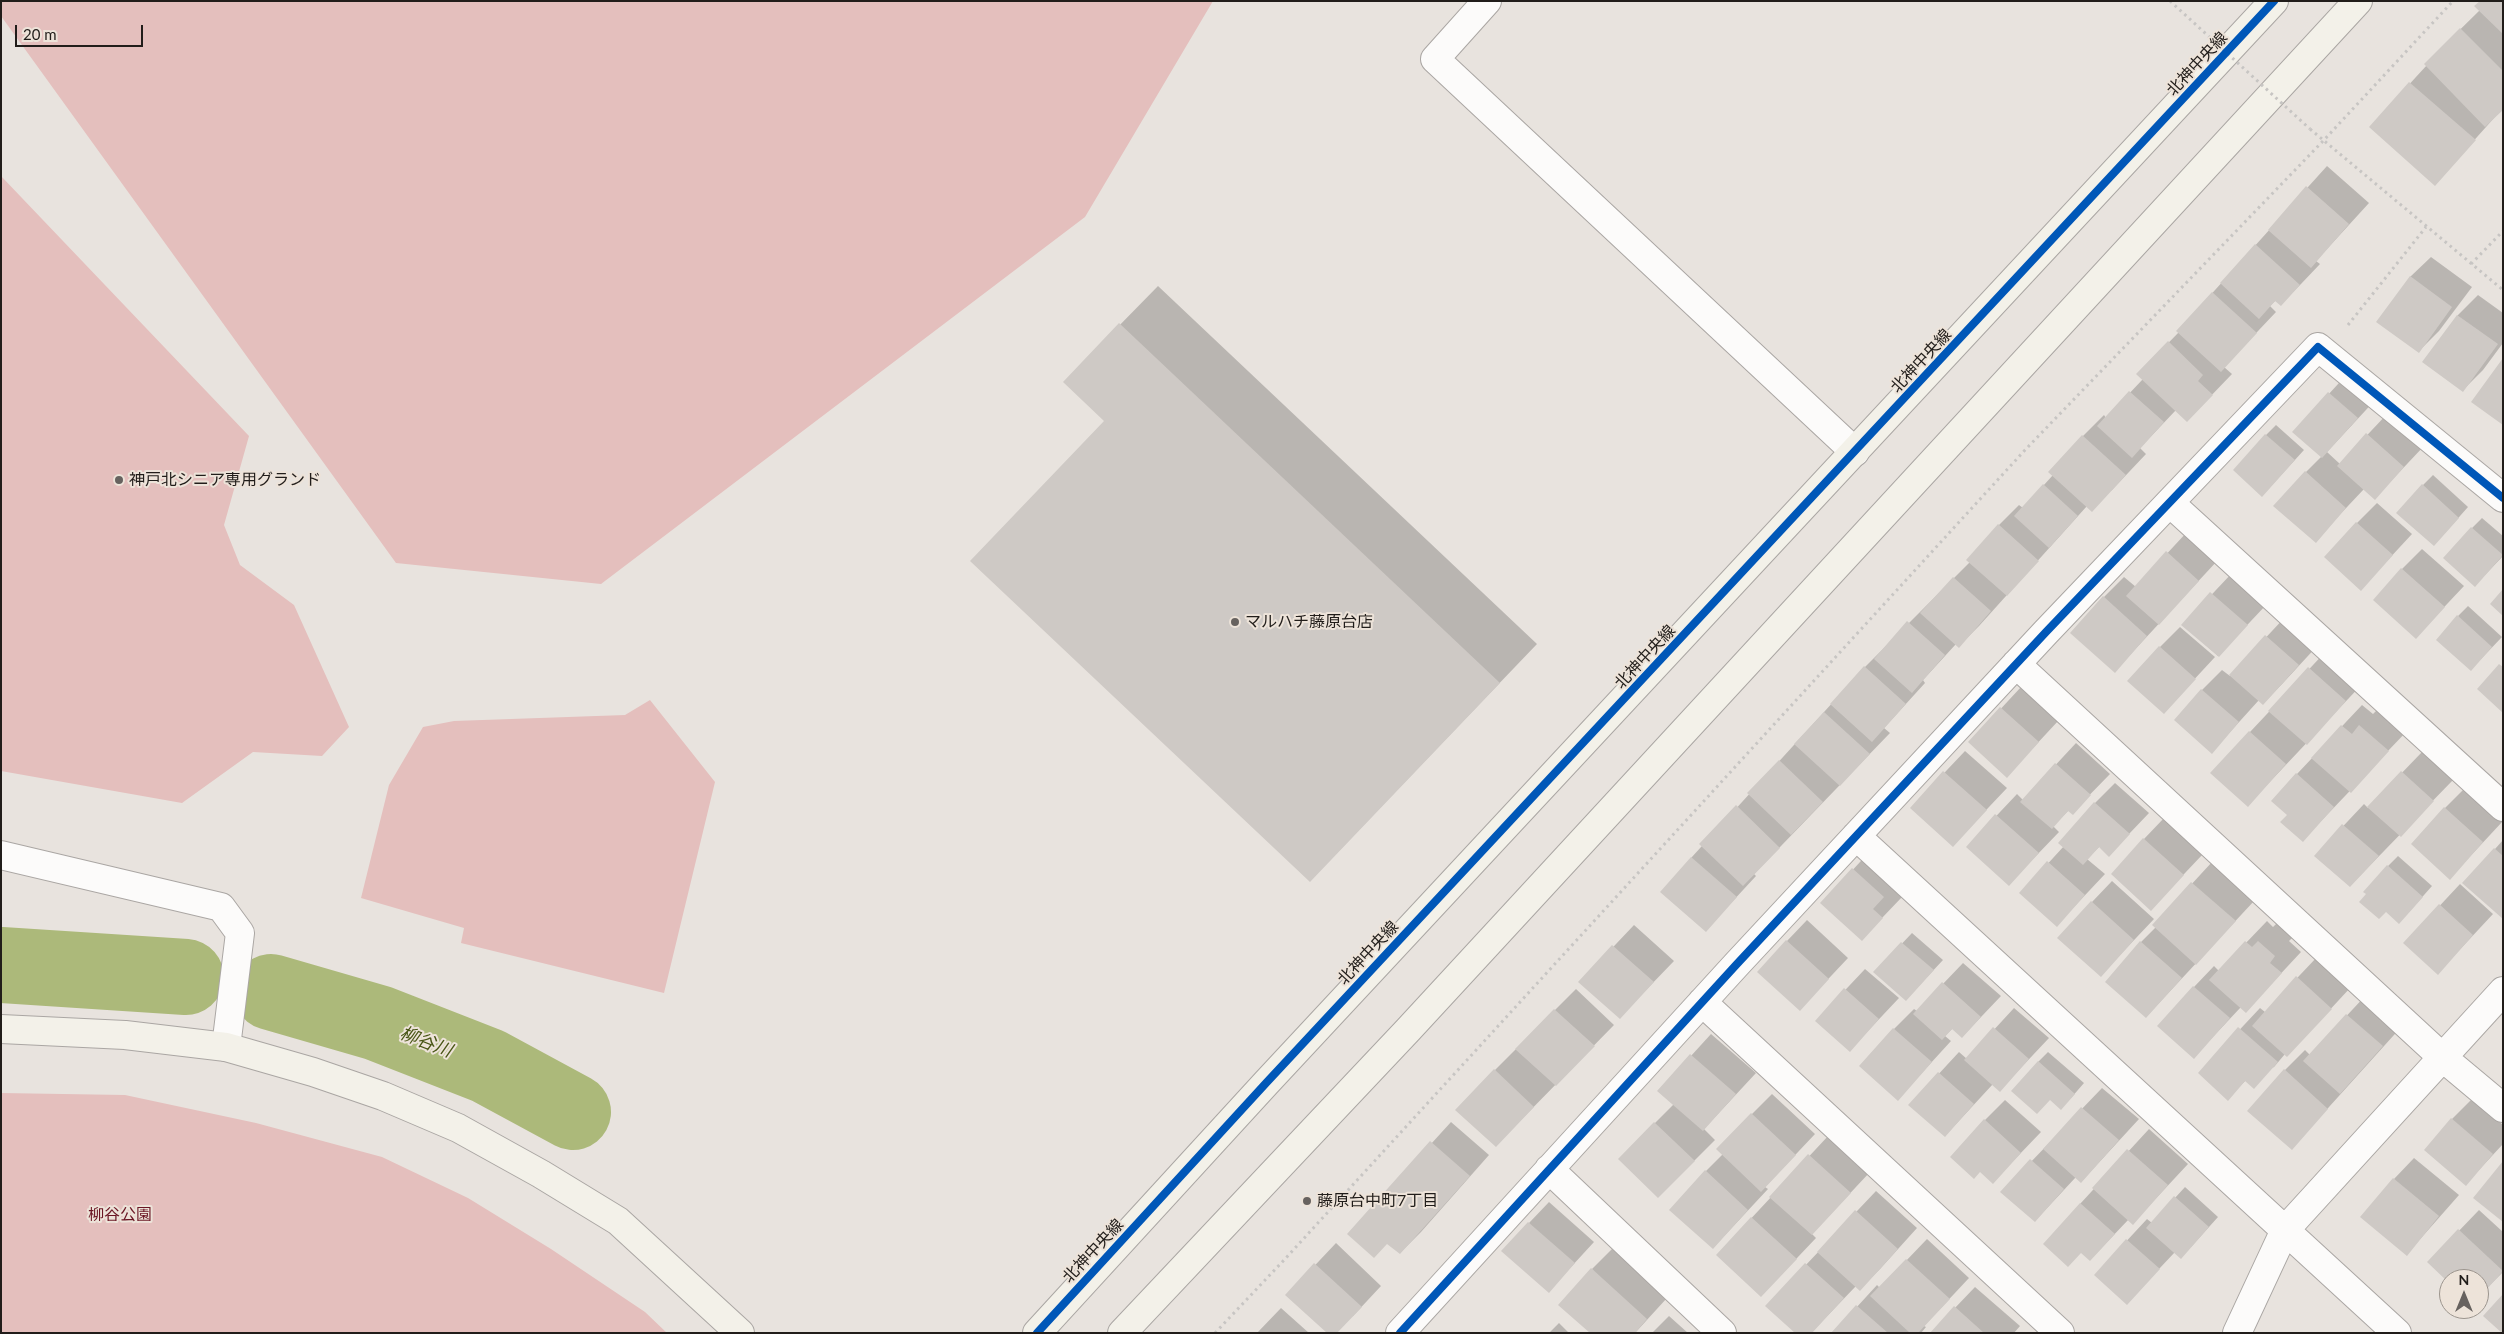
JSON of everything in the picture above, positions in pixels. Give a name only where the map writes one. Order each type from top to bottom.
[{"type":"street","points":[[1487,1],[1435,59],[1855,452]]},
{"type":"street","name":"北神中央線","points":[[1037,1333],[1266,1082],[2274,1]]},
{"type":"street","points":[[1122,1333],[1428,1009],[2358,1]]},
{"type":"street","points":[[1400,1333],[1702,1002],[2016,664],[2318,347],[2503,498]]},
{"type":"street","points":[[2170,503],[2503,807]]},
{"type":"street","points":[[2016,664],[2442,1057],[2503,1108]]},
{"type":"street","points":[[1856,836],[2397,1333]]},
{"type":"street","points":[[1,855],[220,907],[240,933],[226,1048]]},
{"type":"street","points":[[2238,1333],[2285,1230],[2503,991]]},
{"type":"street","points":[[1702,1002],[2060,1333]]},
{"type":"street","points":[[1,1029],[125,1035],[226,1048],[313,1072],[383,1096],[458,1128],[541,1174],[618,1221],[740,1333]]},
{"type":"street","points":[[1549,1169],[1722,1333]]},
{"type":"path","points":[[2170,1],[2310,129],[2503,290]]},
{"type":"path","points":[[1215,1333],[1299,1245],[2025,450],[2324,140],[2452,1]]},
{"type":"path","points":[[2318,347],[2340,335],[2426,227]]},
{"type":"path","points":[[2472,264],[2503,231]]},
{"type":"green space","points":[[1,1],[1213,1],[1085,217],[601,584],[396,563],[1,16]]},
{"type":"green space","name":"神戸北シニア専用グランド","points":[[1,176],[249,436],[224,525],[240,565],[294,605],[349,727],[322,756],[253,752],[182,803],[1,771]]},
{"type":"green space","points":[[650,700],[715,782],[664,993],[461,943],[464,928],[361,898],[389,785],[423,727],[454,721],[625,715]]},
{"type":"green space","name":"柳谷公園","points":[[1,1093],[125,1095],[256,1123],[382,1157],[468,1198],[551,1249],[645,1312],[667,1333],[1,1333]]},
{"type":"building","points":[[2480,1],[2503,1],[2503,34],[2474,6]]},
{"type":"building","points":[[2460,28],[2503,71],[2503,110],[2485,127],[2424,64]]},
{"type":"building","points":[[2409,82],[2476,140],[2435,186],[2369,127]]},
{"type":"building","points":[[2306,186],[2349,224],[2311,268],[2268,230]]},
{"type":"building","points":[[2255,244],[2300,285],[2281,306],[2275,301],[2259,319],[2220,283]]},
{"type":"building","points":[[2410,276],[2452,307],[2419,353],[2376,322]]},
{"type":"building","points":[[2212,292],[2257,333],[2221,372],[2176,331]]},
{"type":"building","points":[[2457,315],[2498,344],[2463,392],[2422,362]]},
{"type":"building","name":"マルハチ藤原台店","points":[[1119,323],[1500,683],[1310,882],[970,561],[1104,421],[1063,382]]},
{"type":"building","points":[[2168,341],[2203,375],[2198,381],[2213,395],[2187,422],[2136,374]]},
{"type":"building","points":[[2503,358],[2503,425],[2471,402]]},
{"type":"building","points":[[2129,391],[2164,422],[2132,458],[2097,426]]},
{"type":"building","points":[[2328,392],[2358,418],[2322,458],[2292,432]]},
{"type":"building","points":[[2366,433],[2404,467],[2375,500],[2337,466]]},
{"type":"building","points":[[2265,434],[2295,460],[2262,497],[2233,470]]},
{"type":"building","points":[[2082,435],[2126,475],[2092,512],[2048,472]]},
{"type":"building","points":[[2305,471],[2346,508],[2316,543],[2273,506]]},
{"type":"building","points":[[2043,484],[2078,516],[2049,548],[2014,516]]},
{"type":"building","points":[[2422,484],[2459,518],[2434,546],[2396,513]]},
{"type":"building","points":[[2356,522],[2393,555],[2361,591],[2324,557]]},
{"type":"building","points":[[1998,524],[2039,561],[2007,596],[1966,560]]},
{"type":"building","points":[[2471,527],[2503,555],[2475,587],[2443,558]]},
{"type":"building","points":[[2166,551],[2199,581],[2159,625],[2126,596]]},
{"type":"building","points":[[2401,568],[2445,607],[2416,639],[2373,600]]},
{"type":"building","points":[[1953,577],[1991,611],[1959,648],[1920,613]]},
{"type":"building","points":[[2503,589],[2503,616],[2490,604]]},
{"type":"building","points":[[2210,592],[2248,625],[2219,657],[2181,625]]},
{"type":"building","points":[[2103,596],[2147,636],[2115,673],[2070,633]]},
{"type":"building","points":[[2457,615],[2492,647],[2471,671],[2436,640]]},
{"type":"building","points":[[1907,621],[1945,655],[1912,693],[1874,659]]},
{"type":"building","points":[[2265,635],[2299,665],[2263,705],[2229,675]]},
{"type":"building","points":[[2159,646],[2196,679],[2164,714],[2127,681]]},
{"type":"building","points":[[2499,664],[2503,667],[2503,713],[2477,689]]},
{"type":"building","points":[[1864,666],[1906,704],[1872,742],[1830,704]]},
{"type":"building","points":[[2308,667],[2346,701],[2307,745],[2268,711]]},
{"type":"building","points":[[2201,689],[2239,722],[2212,754],[2174,720]]},
{"type":"building","points":[[2000,707],[2039,742],[2007,778],[1968,742]]},
{"type":"building","points":[[1824,712],[1870,754],[1840,786],[1794,744]]},
{"type":"building","points":[[2341,725],[2352,734],[2359,725],[2389,751],[2351,793],[2311,758]]},
{"type":"building","points":[[2249,731],[2286,764],[2248,807],[2210,773]]},
{"type":"building","points":[[1779,760],[1823,802],[1791,835],[1747,793]]},
{"type":"building","points":[[2055,763],[2091,795],[2073,815],[2068,811],[2052,829],[2020,802]]},
{"type":"building","points":[[1943,771],[1987,810],[1953,847],[1910,808]]},
{"type":"building","points":[[2401,771],[2434,801],[2401,837],[2367,807]]},
{"type":"building","points":[[2296,773],[2334,807],[2303,842],[2280,822],[2287,815],[2271,801]]},
{"type":"building","points":[[2094,802],[2130,834],[2109,857],[2099,847],[2083,865],[2058,843]]},
{"type":"building","points":[[1736,805],[1780,848],[1743,886],[1699,844]]},
{"type":"building","points":[[2444,807],[2483,842],[2450,880],[2411,844]]},
{"type":"building","points":[[1995,814],[2039,853],[2009,886],[1966,847]]},
{"type":"building","points":[[2342,824],[2379,856],[2350,887],[2314,856]]},
{"type":"building","points":[[2143,838],[2184,875],[2151,911],[2111,874]]},
{"type":"building","points":[[2494,848],[2503,856],[2503,919],[2462,883]]},
{"type":"building","points":[[1691,857],[1737,897],[1706,932],[1660,892]]},
{"type":"building","points":[[2047,861],[2085,895],[2057,927],[2019,893]]},
{"type":"building","points":[[2387,865],[2423,897],[2399,924],[2386,912],[2379,919],[2359,902],[2366,894],[2363,892]]},
{"type":"building","points":[[1852,868],[1884,897],[1873,909],[1883,918],[1862,941],[1820,903]]},
{"type":"building","points":[[2191,882],[2236,921],[2196,965],[2152,925]]},
{"type":"building","points":[[2091,901],[2134,940],[2101,977],[2057,938]]},
{"type":"building","points":[[2439,904],[2473,935],[2438,975],[2403,943]]},
{"type":"building","points":[[1786,940],[1829,979],[1800,1011],[1757,972]]},
{"type":"building","points":[[2140,941],[2182,978],[2146,1018],[2105,982]]},
{"type":"building","points":[[2245,941],[2252,947],[2258,941],[2275,956],[2270,963],[2282,973],[2246,1013],[2209,980]]},
{"type":"building","points":[[1901,942],[1934,970],[1906,1001],[1873,972]]},
{"type":"building","points":[[1612,945],[1654,982],[1620,1019],[1578,982]]},
{"type":"building","points":[[2296,976],[2332,1009],[2287,1057],[2252,1026]]},
{"type":"building","points":[[1942,982],[1981,1017],[1962,1038],[1952,1029],[1942,1040],[1913,1014]]},
{"type":"building","points":[[2193,986],[2230,1018],[2194,1059],[2157,1026]]},
{"type":"building","points":[[1844,988],[1879,1019],[1850,1052],[1815,1021]]},
{"type":"building","points":[[1554,1009],[1595,1046],[1556,1086],[1515,1049]]},
{"type":"building","points":[[2346,1014],[2383,1046],[2340,1094],[2303,1061]]},
{"type":"building","points":[[1993,1027],[2029,1059],[2000,1092],[1964,1060]]},
{"type":"building","points":[[2238,1027],[2278,1062],[2254,1089],[2245,1081],[2228,1101],[2198,1073]]},
{"type":"building","points":[[1893,1028],[1932,1062],[1898,1101],[1859,1066]]},
{"type":"building","points":[[1690,1054],[1736,1094],[1703,1131],[1657,1091]]},
{"type":"building","points":[[2038,1061],[2075,1094],[2061,1110],[2050,1100],[2037,1114],[2011,1091]]},
{"type":"building","points":[[1494,1069],[1534,1107],[1496,1147],[1455,1110]]},
{"type":"building","points":[[2284,1069],[2328,1109],[2292,1150],[2247,1111]]},
{"type":"building","points":[[1938,1072],[1974,1104],[1945,1137],[1908,1105]]},
{"type":"building","points":[[2081,1107],[2119,1140],[2081,1183],[2043,1149]]},
{"type":"building","points":[[1751,1113],[1796,1155],[1761,1192],[1716,1149]]},
{"type":"building","points":[[2451,1118],[2493,1154],[2466,1186],[2424,1150]]},
{"type":"building","points":[[1984,1119],[2021,1153],[1993,1184],[1980,1172],[1974,1179],[1950,1157]]},
{"type":"building","points":[[1654,1122],[1695,1161],[1658,1198],[1618,1159]]},
{"type":"building","points":[[1430,1141],[1470,1176],[1400,1254],[1387,1244],[1374,1258],[1347,1234]]},
{"type":"building","points":[[2127,1149],[2168,1185],[2133,1225],[2092,1188]]},
{"type":"building","points":[[1808,1154],[1851,1193],[1812,1235],[1769,1197]]},
{"type":"building","points":[[2030,1159],[2064,1189],[2035,1222],[2000,1192]]},
{"type":"building","points":[[2503,1161],[2503,1222],[2473,1198]]},
{"type":"building","points":[[1705,1170],[1748,1210],[1713,1249],[1669,1210]]},
{"type":"building","points":[[2393,1178],[2439,1216],[2407,1256],[2360,1217]]},
{"type":"building","points":[[2174,1196],[2209,1227],[2181,1259],[2146,1228]]},
{"type":"building","points":[[2080,1203],[2115,1234],[2090,1261],[2081,1253],[2068,1267],[2043,1244]]},
{"type":"building","points":[[1855,1210],[1898,1249],[1860,1291],[1817,1252]]},
{"type":"building","points":[[1751,1217],[1797,1259],[1761,1297],[1716,1255]]},
{"type":"building","points":[[1528,1222],[1575,1263],[1549,1293],[1501,1251]]},
{"type":"building","points":[[2458,1229],[2503,1271],[2489,1287],[2489,1269],[2439,1269],[2439,1273],[2427,1262]]},
{"type":"building","points":[[2126,1239],[2160,1269],[2127,1305],[2094,1275]]},
{"type":"building","points":[[1906,1259],[1950,1299],[1918,1333],[1910,1333],[1870,1296]]},
{"type":"building","points":[[1314,1263],[1362,1307],[1337,1333],[1327,1333],[1285,1295]]},
{"type":"building","points":[[1805,1263],[1844,1298],[1812,1333],[1795,1333],[1765,1306]]},
{"type":"building","points":[[1591,1268],[1647,1319],[1635,1333],[1590,1333],[1558,1305]]},
{"type":"building","points":[[2503,1294],[2503,1333],[2486,1319],[2489,1319],[2489,1309]]},
{"type":"building","points":[[1856,1305],[1888,1333],[1831,1333]]},
{"type":"building","points":[[1954,1306],[1984,1333],[1930,1333]]},
{"type":"waterway","name":"柳谷川","points":[[1,965],[186,977]]},
{"type":"waterway","name":"柳谷川","points":[[271,992],[378,1023],[488,1066],[573,1112]]},
{"type":"cycle path","points":[[1037,1333],[1267,1082],[2274,1]]},
{"type":"cycle path","points":[[1400,1333],[1736,965],[2046,632],[2318,347],[2503,498]]},
{"type":"place","name":"神戸北シニア専用グランド","points":[[119,480]]},
{"type":"place","name":"マルハチ藤原台店","points":[[1235,622]]},
{"type":"place","name":"藤原台中町7丁目","points":[[1307,1201]]}]
